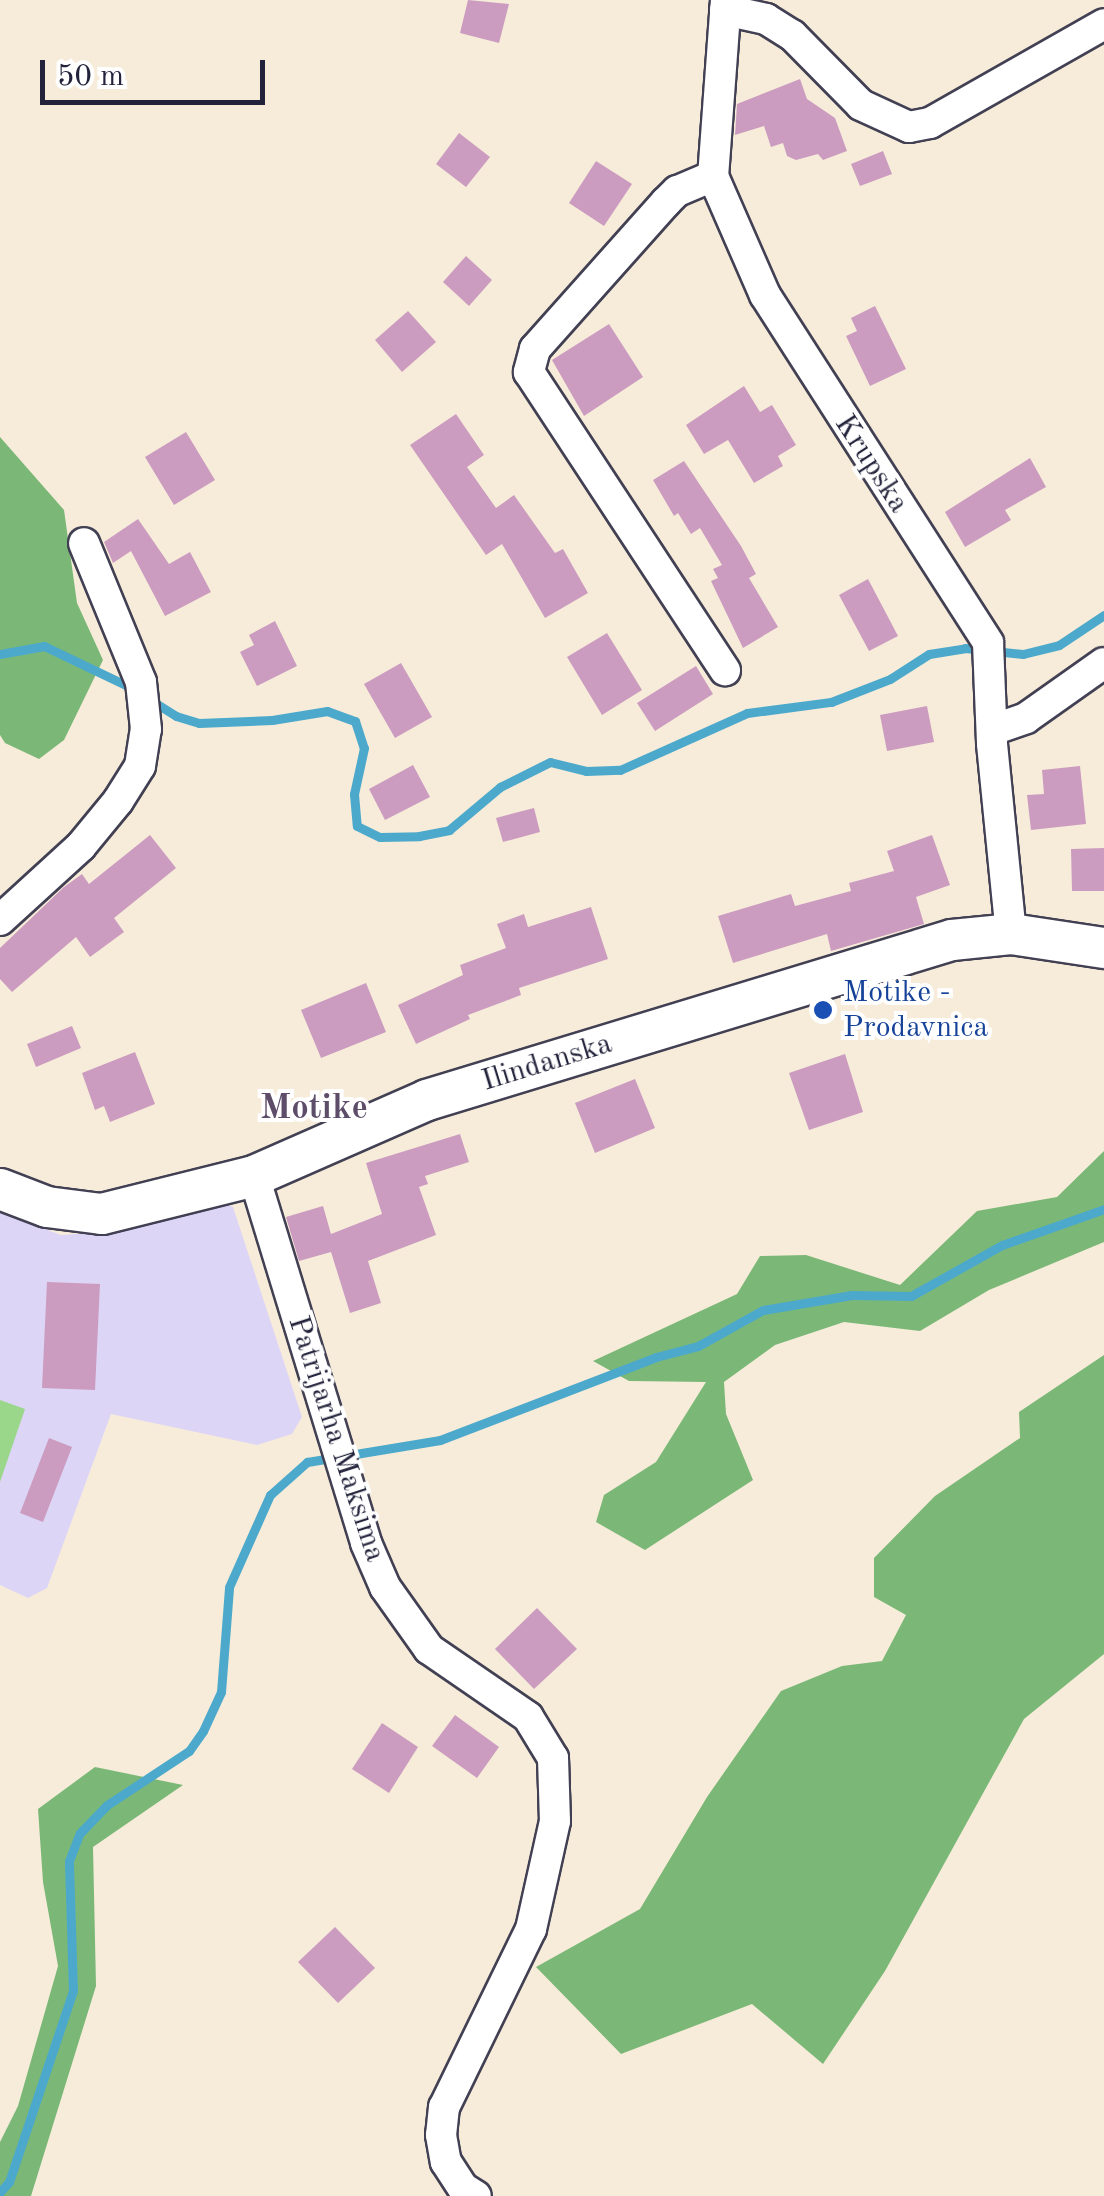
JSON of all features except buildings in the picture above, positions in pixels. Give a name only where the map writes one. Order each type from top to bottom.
[{"type":"street","points":[[726,5],[766,18],[792,35],[861,105],[909,127],[930,124],[1104,24]]},
{"type":"street","name":"Krupska","points":[[726,5],[713,176],[764,294],[988,642],[1011,934]]},
{"type":"street","points":[[713,176],[690,184],[666,202],[535,349],[529,372],[726,670]]},
{"type":"street","points":[[0,920],[80,846],[118,801],[140,766],[144,717],[140,682],[84,543]]},
{"type":"street","points":[[992,730],[1026,718],[1104,664]]},
{"type":"street","name":"Ilindanska","points":[[0,1189],[47,1208],[102,1214],[254,1176],[427,1100],[952,940],[1011,934],[1104,948]]},
{"type":"street","name":"Patrijarha Maksima","points":[[254,1176],[346,1478],[385,1587],[429,1649],[528,1716],[553,1758],[555,1821],[531,1929],[444,2107],[440,2134],[446,2162],[464,2188],[476,2196]]},
{"type":"shaded area","points":[[226,1204],[233,1207],[302,1417],[292,1434],[257,1445],[111,1414],[47,1588],[28,1598],[0,1585],[0,1212],[61,1235],[125,1231]]},
{"type":"green space","points":[[0,437],[64,510],[77,603],[103,660],[64,740],[39,759],[5,743],[0,735]]},
{"type":"green space","points":[[1104,1151],[1104,1242],[989,1290],[920,1331],[844,1322],[775,1345],[724,1382],[726,1414],[753,1480],[645,1550],[596,1522],[604,1495],[656,1462],[706,1382],[629,1381],[593,1361],[737,1294],[760,1256],[806,1255],[900,1285],[977,1211],[1057,1197]]},
{"type":"green space","points":[[1104,1355],[1104,1654],[1024,1719],[885,1971],[823,2064],[752,2004],[621,2054],[536,1967],[640,1909],[707,1797],[781,1691],[842,1666],[882,1661],[906,1615],[874,1597],[874,1558],[935,1496],[1020,1438],[1019,1412]]},
{"type":"green space","points":[[0,1400],[25,1409],[0,1482]]},
{"type":"green space","points":[[95,1767],[183,1785],[93,1847],[96,1986],[31,2196],[0,2196],[0,2142],[18,2106],[58,1966],[43,1882],[38,1809]]},
{"type":"waterway","points":[[149,699],[176,716],[199,723],[272,720],[327,711],[355,721],[364,748],[354,794],[357,826],[380,837],[419,836],[449,830],[500,787],[550,762],[586,771],[620,770],[747,713],[831,702],[890,679],[929,654],[965,648],[1023,654],[1059,645],[1104,615]]},
{"type":"waterway","points":[[0,654],[44,646],[132,688]]},
{"type":"waterway","points":[[0,2192],[9,2182],[73,1991],[69,1861],[80,1833],[107,1805],[189,1751],[203,1731],[221,1692],[229,1587],[270,1495],[307,1462],[440,1440],[656,1357],[698,1346],[763,1310],[852,1295],[911,1296],[1002,1245],[1104,1209]]},
{"type":"place","name":"Motike - Prodavnica","points":[[823,1010]]},
{"type":"district","name":"Motike","points":[[314,1109]]}]
